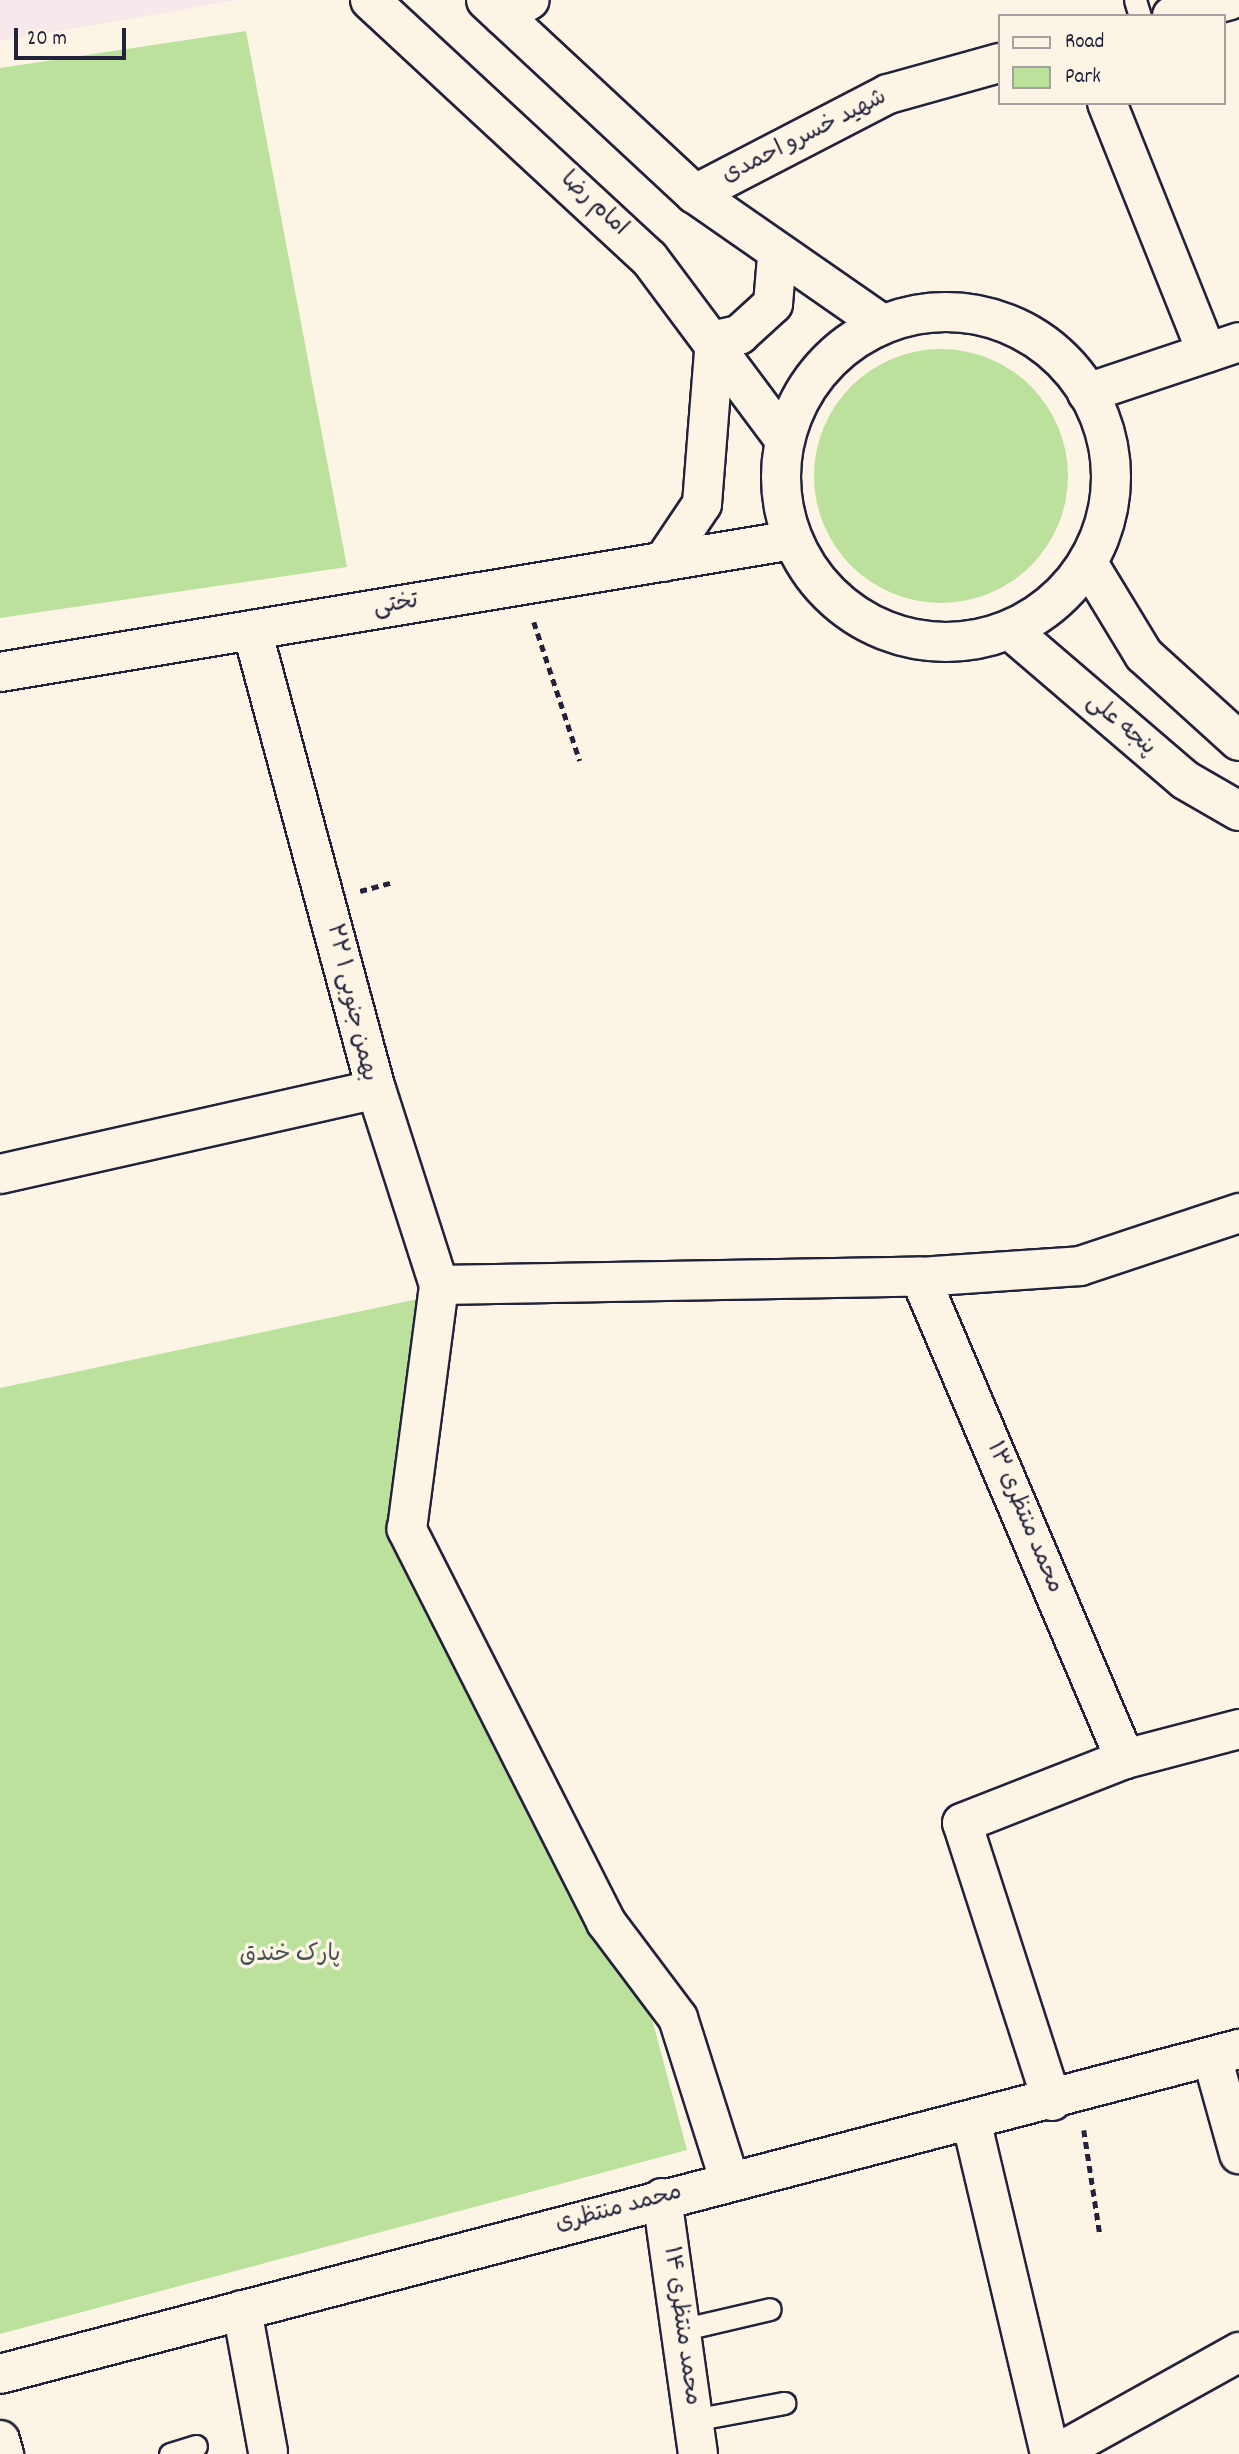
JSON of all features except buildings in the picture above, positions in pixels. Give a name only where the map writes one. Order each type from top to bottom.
[{"type":"street","name":"امام رضا","points":[[370,0],[649,258],[715,340],[784,439]]},
{"type":"street","points":[[1179,14],[1230,0]]},
{"type":"street","points":[[506,5],[695,194],[777,257],[882,324]]},
{"type":"street","name":"شهید خسرو احمدی","points":[[695,194],[888,94],[998,63]]},
{"type":"street","points":[[1087,393],[1223,347],[1108,105]]},
{"type":"street","points":[[663,562],[702,504],[715,340],[739,335],[774,304],[777,257]]},
{"type":"street","points":[[933,311],[984,316],[1032,335],[1072,369],[1087,393],[1099,413],[1112,464],[1108,515],[1088,563],[1054,603],[1010,630],[960,642],[921,639],[859,618],[820,585],[792,540],[780,490],[784,439],[804,390],[837,351],[882,324],[933,311]]},
{"type":"street","name":"تختی","points":[[0,672],[792,540]]},
{"type":"street","points":[[1088,563],[1144,654],[1239,741]]},
{"type":"street","name":"۲۲ بهمن جنوبی ۱","points":[[0,1174],[376,1089],[252,630]]},
{"type":"street","name":"پنجه علی","points":[[1010,630],[1185,780],[1239,811]]},
{"type":"street","points":[[376,1089],[439,1285],[407,1529],[606,1922],[678,2018],[730,2182]]},
{"type":"street","points":[[439,1285],[920,1277],[1080,1266],[1239,1213]]},
{"type":"street","name":"محمد منتظری ۱۳","points":[[920,1277],[1125,1759]]},
{"type":"street","points":[[1065,2097],[962,1824],[1125,1759],[1239,1729]]},
{"type":"street","points":[[1225,2053],[1239,2154]]},
{"type":"street","name":"محمد منتظری","points":[[0,2374],[662,2198],[972,2124],[1225,2053]]},
{"type":"street","points":[[972,2124],[1050,2454]]},
{"type":"street","name":"محمد منتظری ۱۴","points":[[662,2198],[696,2437]]},
{"type":"street","points":[[242,2311],[268,2452]]},
{"type":"street","points":[[1056,2454],[1239,2352]]},
{"type":"street","points":[[0,2440],[4,2454]]},
{"type":"lane","points":[[680,2330],[769,2309]]},
{"type":"lane","points":[[696,2437],[784,2403]]},
{"type":"lane","points":[[170,2454],[196,2446]]},
{"type":"path","points":[[522,585],[580,761]]},
{"type":"path","points":[[1065,2097],[1100,2235]]},
{"type":"shaded area","points":[[0,0],[238,0],[0,41]]},
{"type":"green space","points":[[246,31],[347,567],[0,618],[0,68]]},
{"type":"green space","points":[[941,349],[978,354],[1012,370],[1031,386],[1047,405],[1063,439],[1068,476],[1063,513],[1047,547],[1031,566],[1012,582],[978,598],[941,603],[904,598],[870,582],[851,566],[835,547],[819,513],[814,476],[819,439],[835,405],[851,386],[870,370],[904,354]]},
{"type":"green space","name":"پارک خندق","points":[[432,1296],[389,1537],[648,2004],[687,2150],[0,2334],[0,1388]]}]
